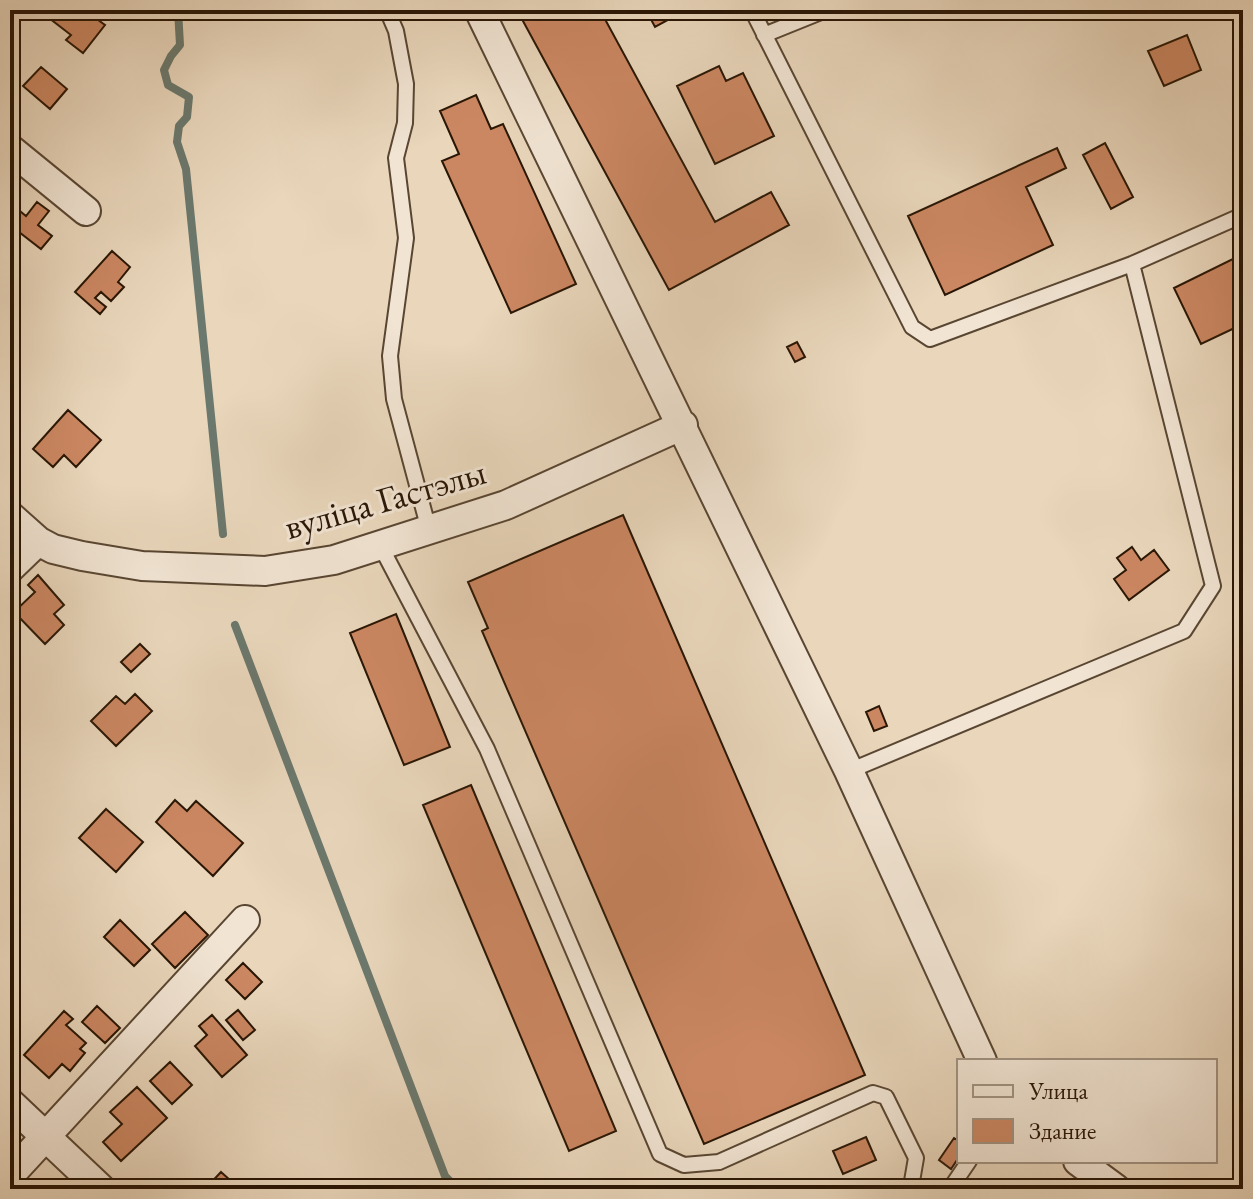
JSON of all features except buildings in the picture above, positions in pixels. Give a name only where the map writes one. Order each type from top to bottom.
[{"type":"street","points":[[479,10],[849,771],[981,1059]]},
{"type":"street","points":[[10,149],[86,211]]},
{"type":"street","name":"вуліца Гастэлы","points":[[10,516],[38,541],[53,549],[142,566],[265,571],[334,560],[506,505],[683,425]]},
{"type":"street","points":[[10,568],[38,541]]},
{"type":"street","points":[[10,1175],[245,920]]},
{"type":"street","points":[[10,1103],[101,1189]]},
{"type":"street","points":[[1081,1163],[1116,1189]]},
{"type":"lane","points":[[387,10],[396,31],[406,84],[405,123],[396,158],[406,238],[390,356],[394,399],[429,530]]},
{"type":"lane","points":[[752,10],[912,327],[930,339],[1132,264],[1243,215]]},
{"type":"lane","points":[[764,35],[826,10]]},
{"type":"lane","points":[[849,771],[1184,631],[1213,586],[1132,264]]},
{"type":"lane","points":[[380,545],[487,749],[660,1154],[684,1165],[719,1162],[873,1093],[886,1097],[916,1158],[911,1187]]},
{"type":"lane","points":[[950,1189],[968,1163]]},
{"type":"waterway","points":[[178,10],[180,45],[164,70],[168,85],[189,97],[187,117],[179,126],[177,142],[186,169],[223,534]]},
{"type":"waterway","points":[[235,625],[445,1176],[458,1189]]}]
